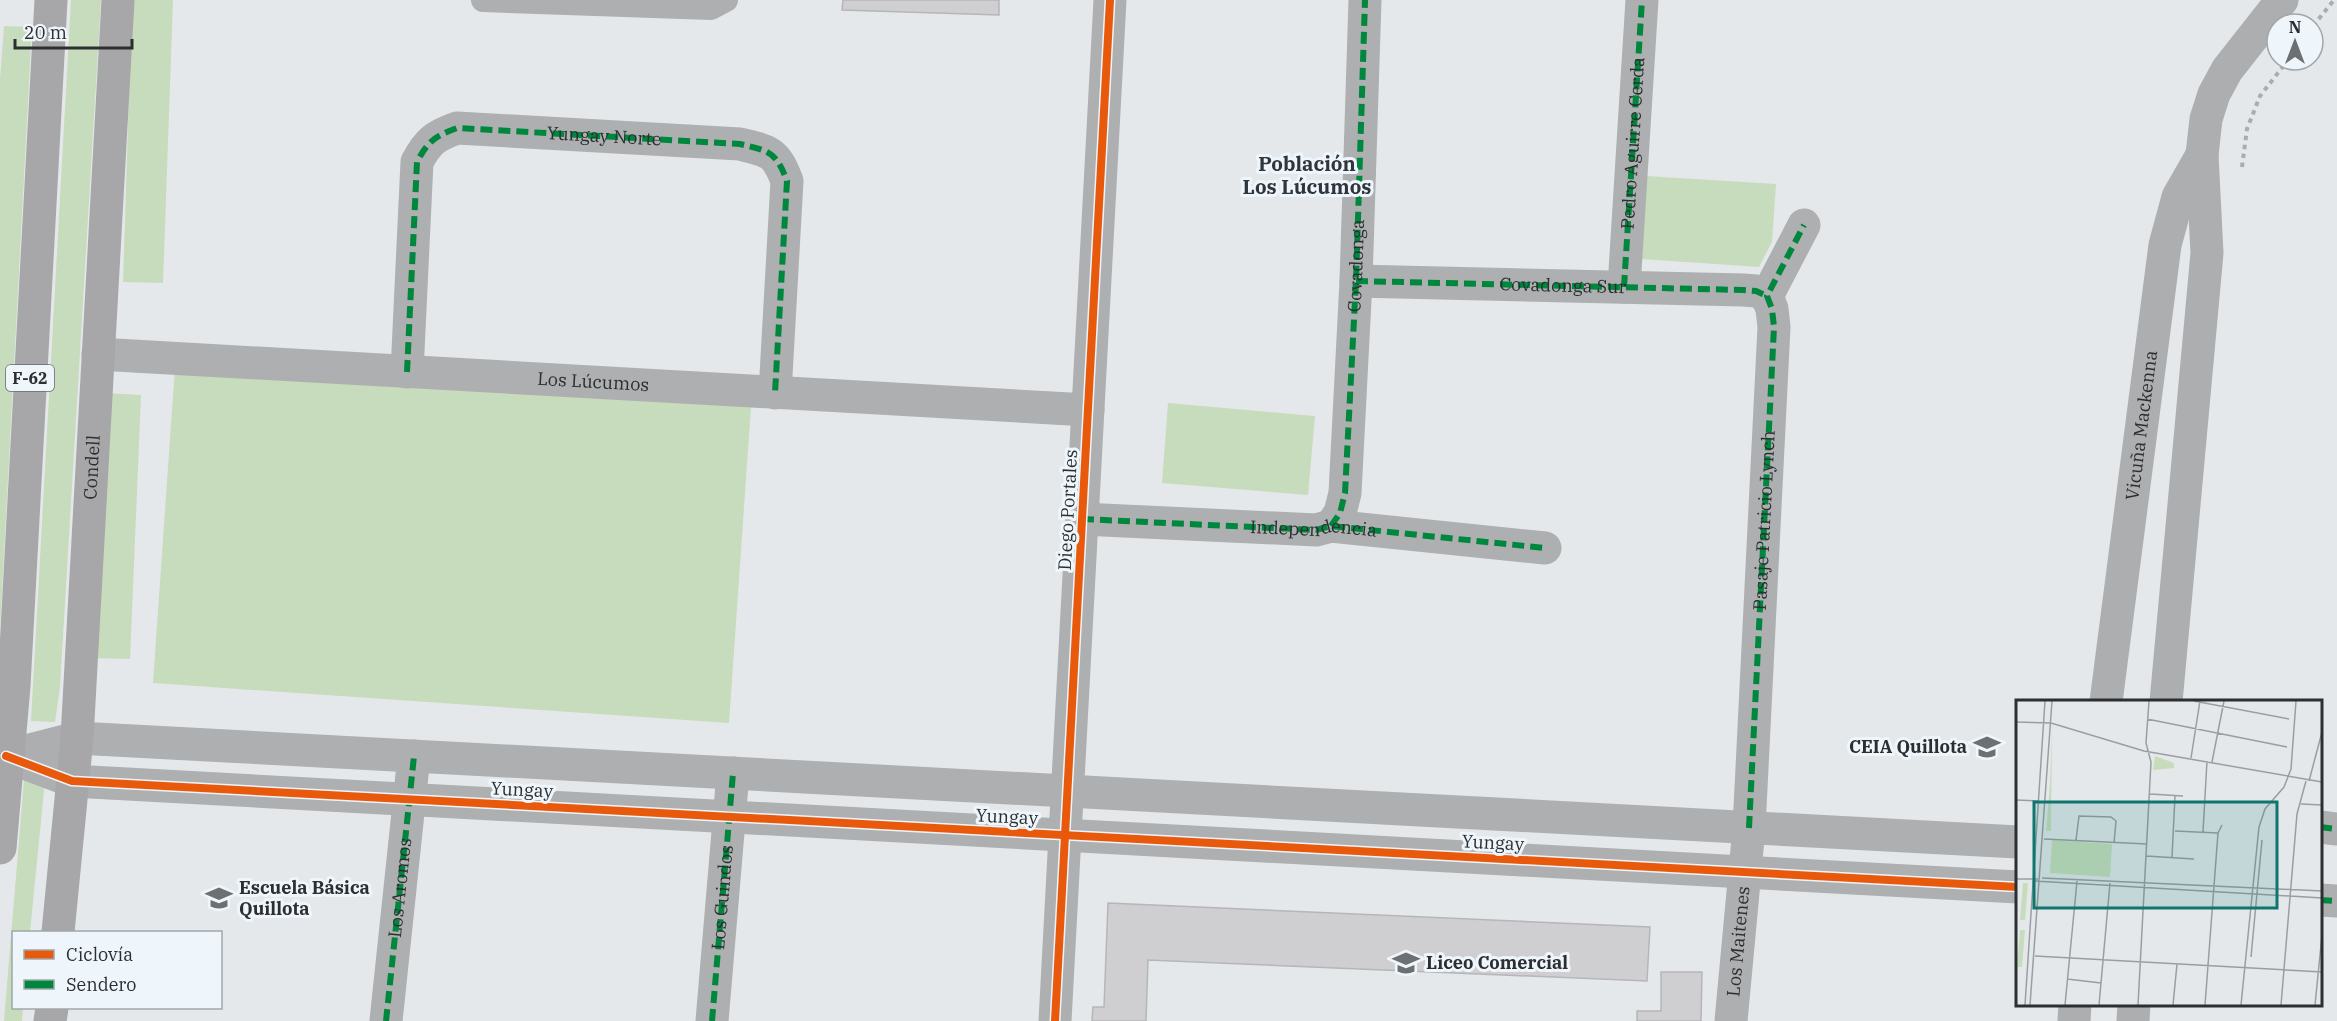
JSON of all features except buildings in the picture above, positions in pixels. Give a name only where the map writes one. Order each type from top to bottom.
[{"type":"main road","name":"F-62","points":[[0,848],[3,756],[14,686],[51,0]]},
{"type":"main road","name":"Condell","points":[[58,931],[77,738],[118,0]]},
{"type":"main road","name":"Vicuña Mackenna","points":[[2166,700],[2207,253],[2202,155],[2206,119],[2214,94],[2226,70],[2282,0]]},
{"type":"main road","name":"Vicuña Mackenna","points":[[2106,700],[2165,245],[2178,197],[2202,155]]},
{"type":"main road","name":"Yungay","points":[[3,756],[77,738]]},
{"type":"main road","points":[[2074,1021],[2075,1006]]},
{"type":"main road","points":[[2133,1021],[2134,1006]]},
{"type":"street","name":"Diego Portales","points":[[1055,1021],[1110,0]]},
{"type":"street","name":"Covadonga","points":[[1331,526],[1340,513],[1345,492],[1356,281],[1365,0]]},
{"type":"street","name":"Pedro Aguirre Cerda","points":[[1624,286],[1642,0]]},
{"type":"street","name":"Yungay Norte","points":[[407,372],[417,162],[425,147],[438,135],[457,128],[693,141],[740,144],[763,149],[779,160],[787,181],[775,393]]},
{"type":"street","points":[[1767,296],[1804,225]]},
{"type":"street","name":"Covadonga Sur","points":[[1356,281],[1743,290],[1756,291],[1767,296]]},
{"type":"street","name":"Pasaje Patricio Lynch","points":[[1749,828],[1774,327],[1772,309],[1767,296]]},
{"type":"street","name":"Los Lúcumos","points":[[98,354],[1088,410]]},
{"type":"street","name":"Independencia","points":[[1082,519],[1316,530],[1331,526],[1545,548]]},
{"type":"street","name":"Yungay","points":[[77,738],[2016,842]]},
{"type":"street","name":"Yungay","points":[[3,756],[72,781],[2016,887]]},
{"type":"street","name":"Los Aromos","points":[[386,1021],[414,756]]},
{"type":"street","name":"Los Guindos","points":[[712,1021],[734,773]]},
{"type":"street","name":"Los Maitenes","points":[[1731,1021],[1749,828]]},
{"type":"street","points":[[2322,828],[2337,829]]},
{"type":"street","points":[[2322,900],[2337,901]]},
{"type":"lane","points":[[483,0],[711,8],[726,0]]},
{"type":"path","points":[[2324,12],[2334,0]]},
{"type":"green space","points":[[71,0],[101,0],[60,687],[55,722],[31,721]]},
{"type":"green space","points":[[132,0],[173,0],[163,283],[123,282]]},
{"type":"green space","points":[[4,26],[32,27],[0,629],[0,79]]},
{"type":"green space","points":[[1646,176],[1776,184],[1772,242],[1759,267],[1641,259]]},
{"type":"green space","points":[[175,367],[751,407],[729,723],[153,683]]},
{"type":"green space","points":[[105,393],[141,395],[130,659],[87,658]]},
{"type":"green space","points":[[1168,403],[1315,416],[1308,495],[1162,483]]},
{"type":"green space","points":[[24,780],[45,781],[30,931],[12,931],[12,1009],[23,1009],[22,1021],[4,1021]]},
{"type":"marked path","points":[[1331,526],[1340,513],[1345,493],[1356,281],[1365,0]]},
{"type":"marked path","points":[[1624,287],[1642,0]]},
{"type":"marked path","points":[[407,372],[417,162],[429,144],[438,137],[457,128],[740,144],[771,154],[787,181],[775,393]]},
{"type":"marked path","points":[[1749,828],[1774,327],[1772,309],[1767,296],[1804,225]]},
{"type":"marked path","points":[[1356,281],[1743,290],[1756,291],[1767,296]]},
{"type":"marked path","points":[[1082,519],[1316,530],[1331,526],[1545,548]]},
{"type":"marked path","points":[[386,1021],[414,756]]},
{"type":"marked path","points":[[712,1021],[733,773]]},
{"type":"marked path","points":[[2322,827],[2337,829]]},
{"type":"marked path","points":[[2322,900],[2337,901]]},
{"type":"cycle path","points":[[1055,1021],[1110,0]]},
{"type":"cycle path","points":[[6,756],[72,781],[2016,887]]},
{"type":"place","name":"CEIA Quillota","points":[[1987,747]]},
{"type":"place","name":"Escuela Básica Quillota","points":[[219,898]]},
{"type":"place","name":"Liceo Comercial","points":[[1406,963]]},
{"type":"district","name":"Población Los Lúcumos","points":[[1307,176]]}]
